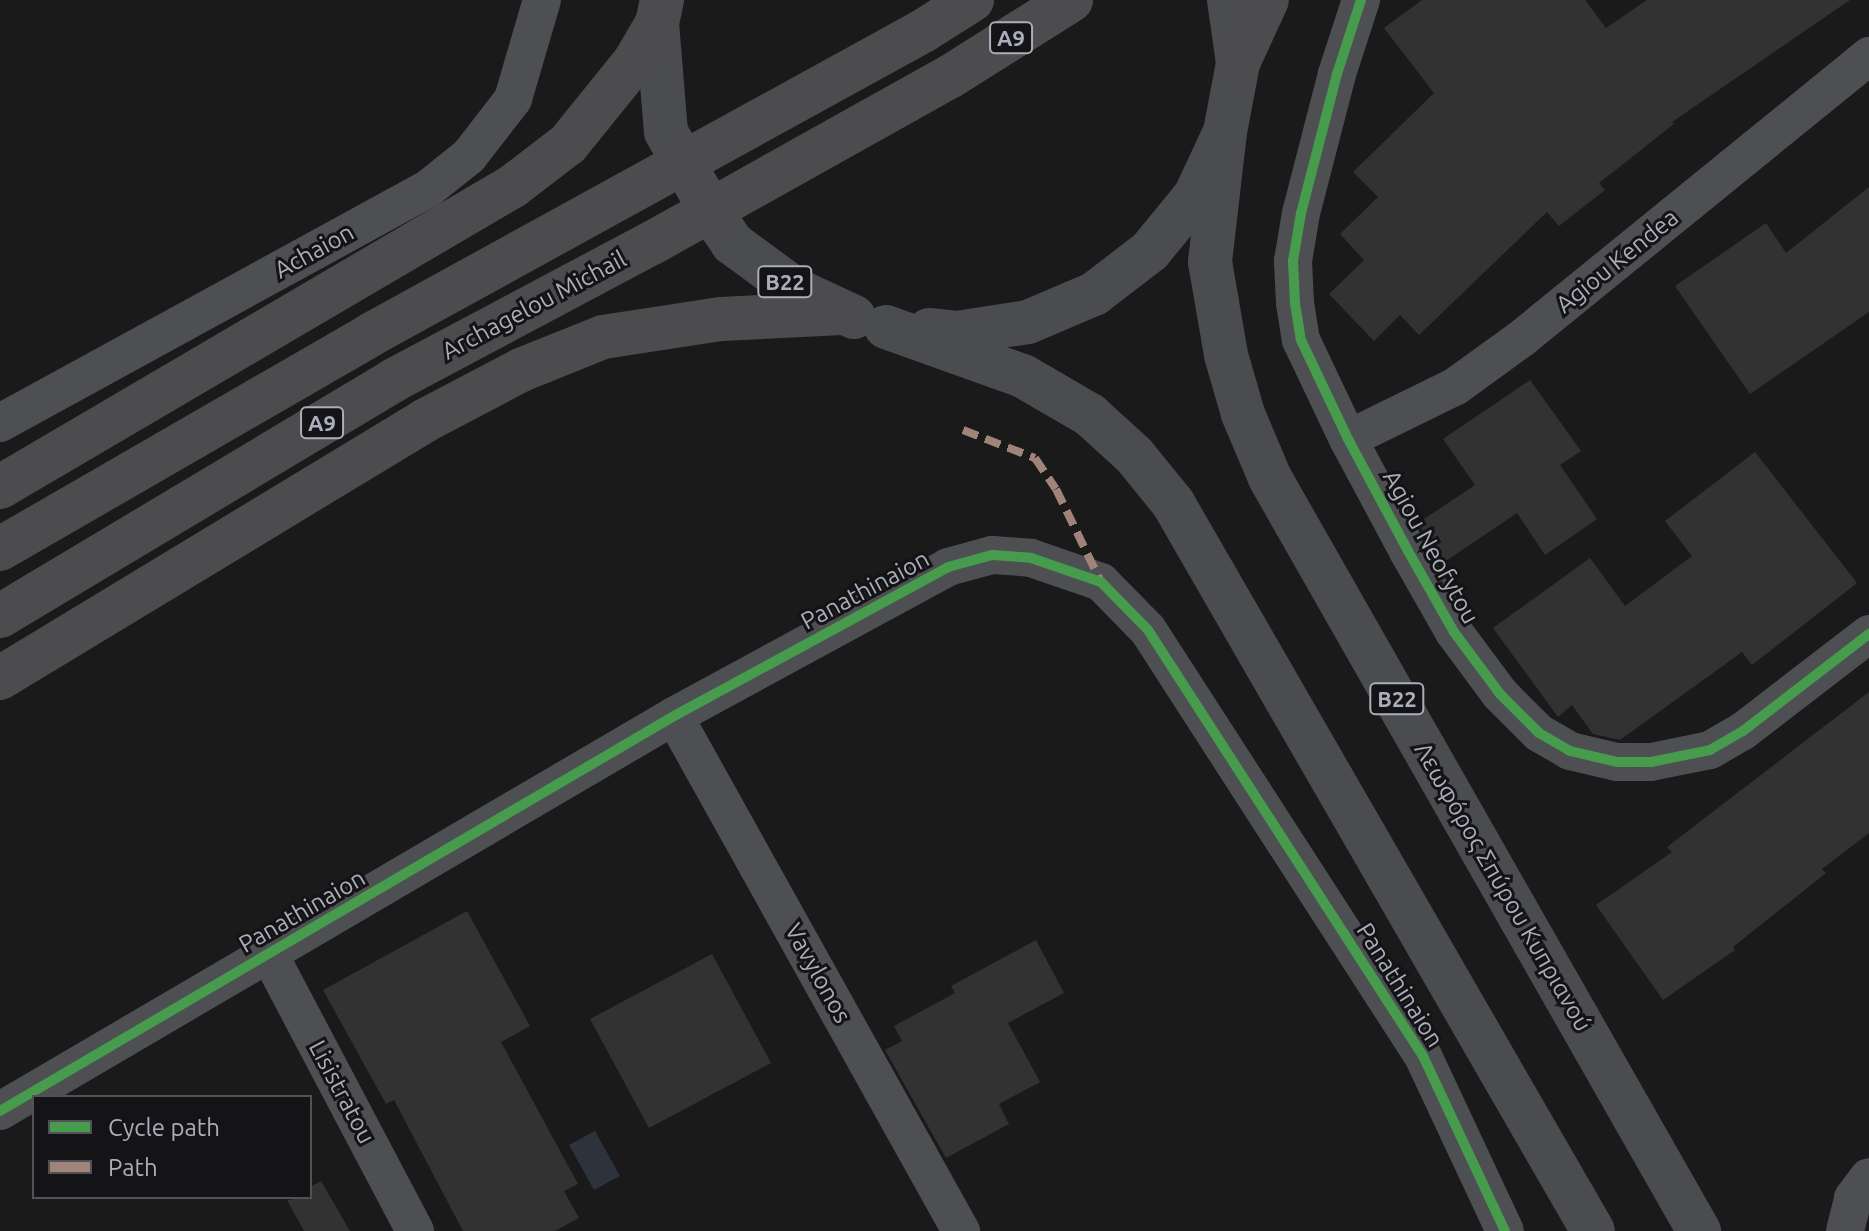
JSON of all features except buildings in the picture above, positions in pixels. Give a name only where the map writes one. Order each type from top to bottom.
[{"type":"highway","name":"A9","points":[[0,549],[370,335],[923,31],[972,0]]},
{"type":"highway","name":"Archagelou Michail","points":[[0,616],[394,380],[652,243],[951,76],[1071,0]]},
{"type":"highway","points":[[1238,63],[1267,0]]},
{"type":"highway","points":[[0,487],[513,186],[568,144],[635,61],[660,12]]},
{"type":"highway","points":[[0,678],[424,421],[521,370],[603,337],[721,319],[842,313]]},
{"type":"main road","name":"B22","points":[[886,327],[957,333],[1028,322],[1094,294],[1150,251],[1195,196],[1225,132],[1238,63],[1229,0]]},
{"type":"main road","name":"B22","points":[[660,12],[666,132],[732,243],[796,290],[842,313],[1023,376],[1090,415],[1134,455],[1173,503],[1593,1231]]},
{"type":"main road","name":"Λεωφόρος Σπύρου Κυπριανού","points":[[1225,132],[1210,262],[1226,355],[1243,414],[1270,478],[1699,1231]]},
{"type":"street","name":"Achaion","points":[[2,416],[429,188],[469,156],[513,99],[542,0]]},
{"type":"street","name":"Agiou Neofytou","points":[[1361,0],[1301,213],[1293,261],[1301,340],[1348,439],[1454,632],[1520,716],[1539,733],[1570,751],[1617,762],[1651,762],[1710,750],[1743,731],[1869,634]]},
{"type":"street","name":"Agiou Kendea","points":[[1348,439],[1456,386],[1521,339],[1869,56]]},
{"type":"street","name":"Panathinaion","points":[[0,1111],[674,716],[948,567],[992,555],[1031,558],[1101,582],[1148,630],[1423,1056],[1505,1231]]},
{"type":"street","name":"Vavylonos","points":[[674,716],[961,1231]]},
{"type":"street","name":"Lisistratou","points":[[269,954],[415,1231]]},
{"type":"street","points":[[1845,1231],[1853,1198],[1869,1177]]},
{"type":"shaded area","points":[[595,1131],[620,1176],[594,1190],[569,1145]]},
{"type":"marked path","points":[[963,430],[1035,458],[1056,489],[1101,582]]},
{"type":"cycle path","points":[[1361,0],[1337,74],[1301,213],[1293,261],[1301,340],[1348,439],[1408,551],[1454,632],[1500,694],[1539,733],[1570,751],[1617,762],[1651,762],[1710,750],[1743,731],[1869,634]]},
{"type":"cycle path","points":[[0,1111],[674,716],[948,567],[992,555],[1031,558],[1101,582],[1148,630],[1423,1056],[1505,1231]]}]
